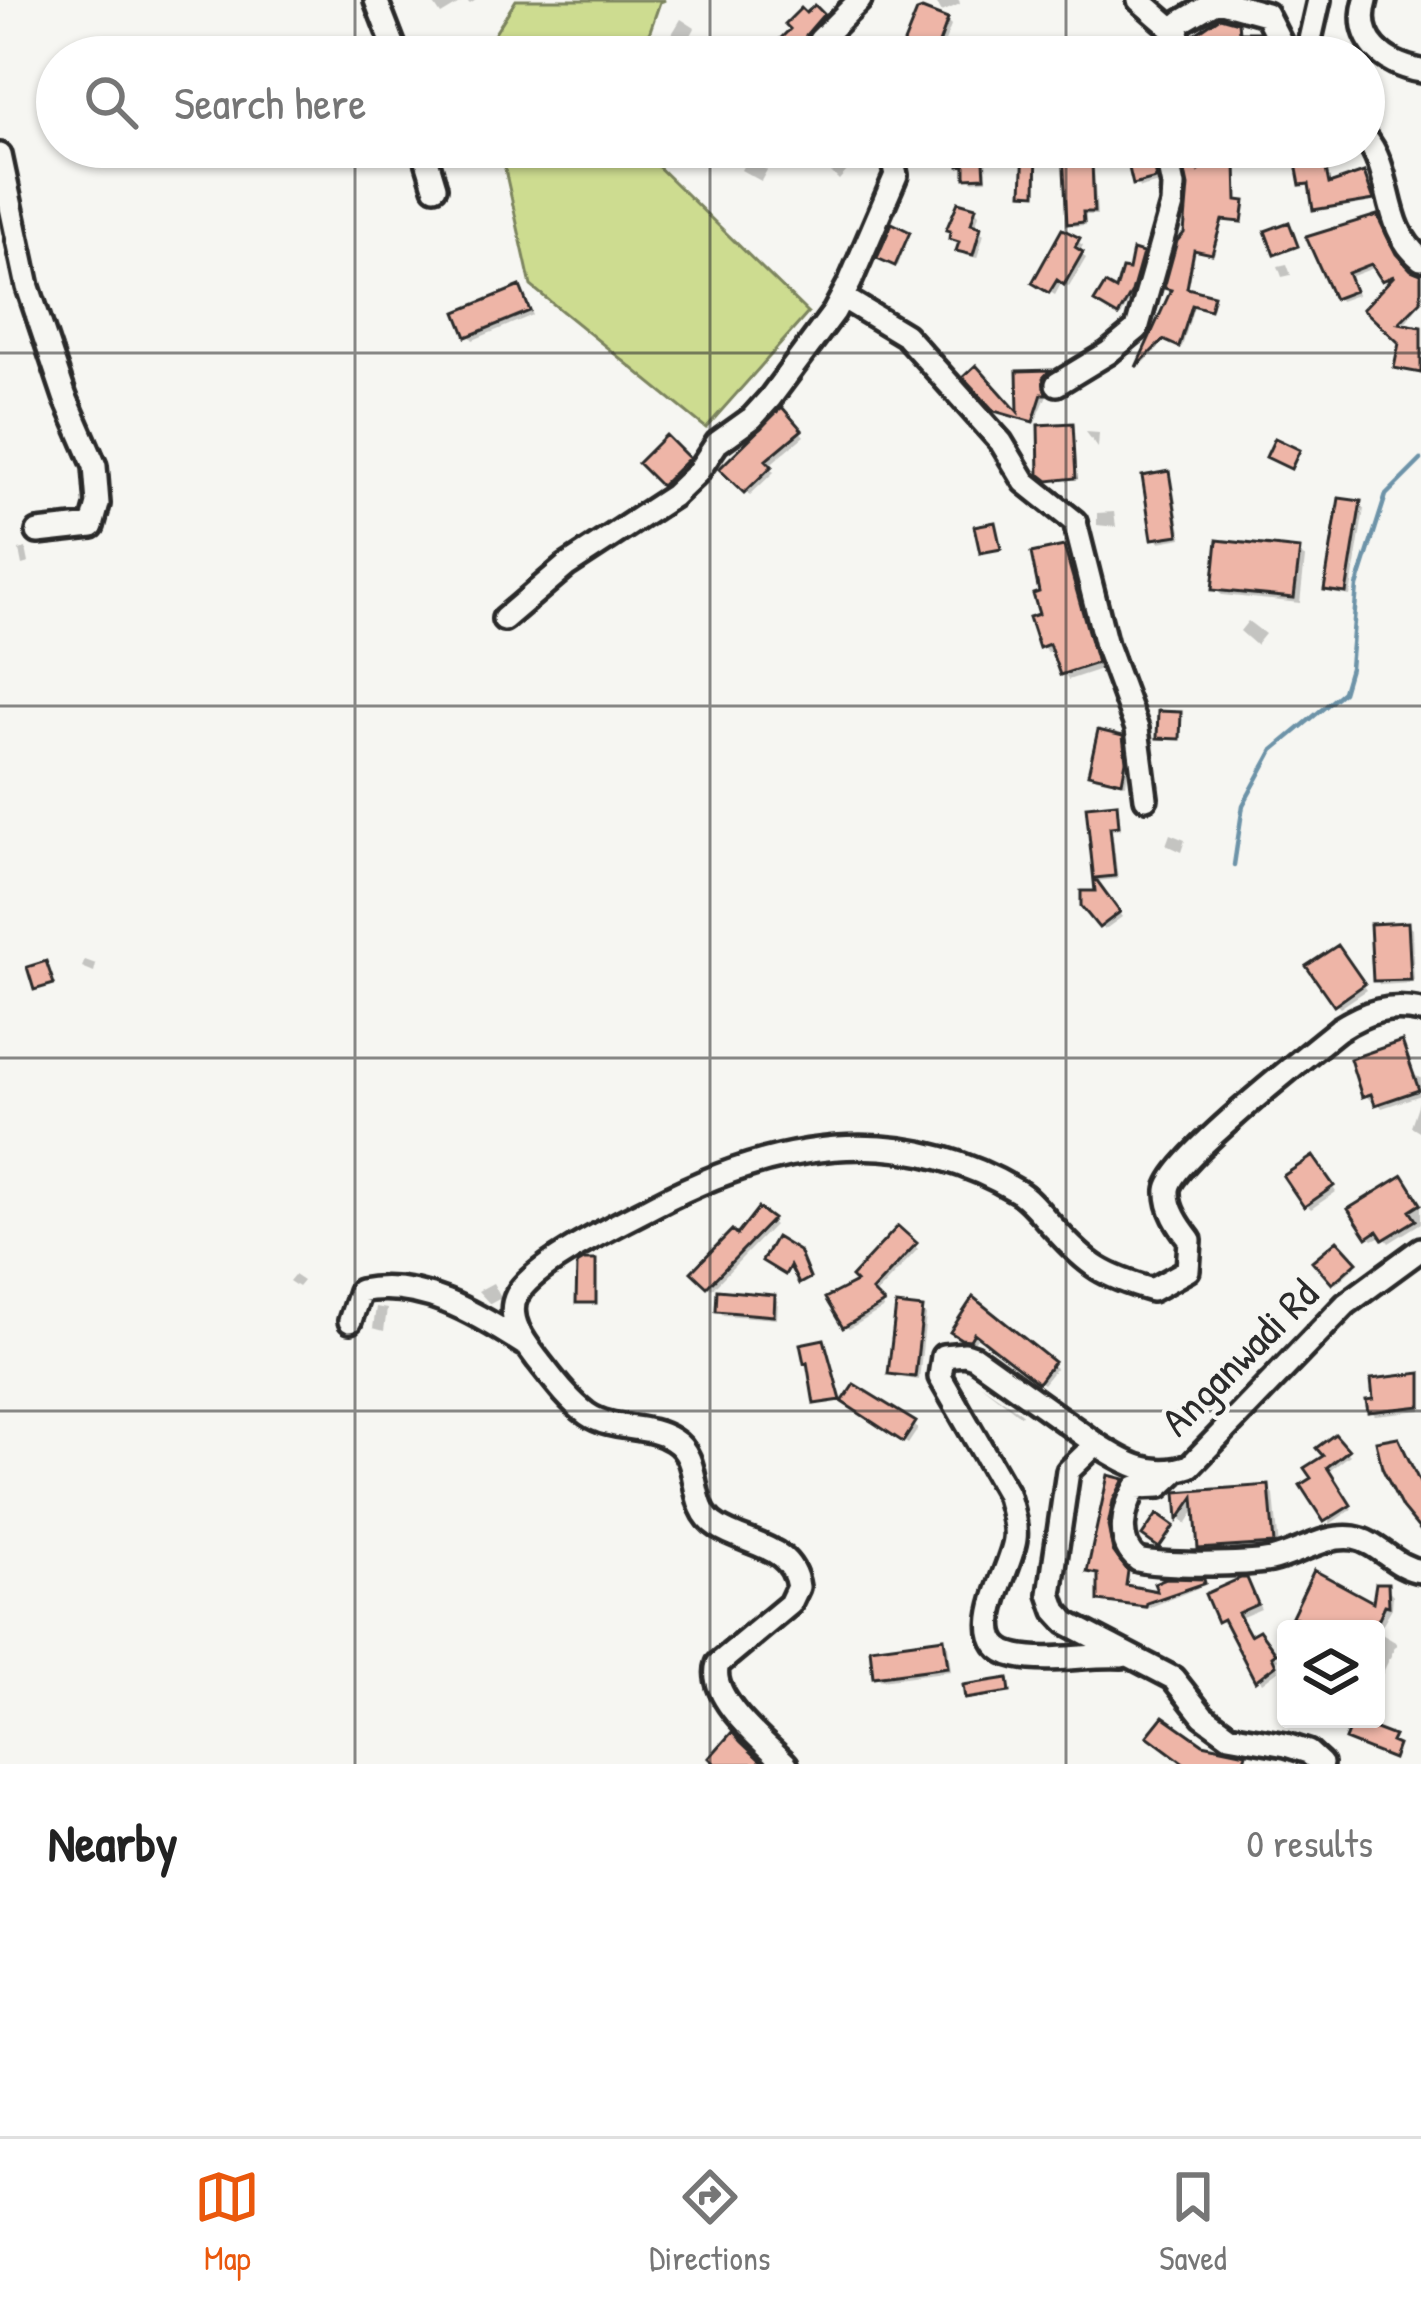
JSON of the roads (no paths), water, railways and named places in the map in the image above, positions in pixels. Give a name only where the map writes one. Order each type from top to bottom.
[{"type":"street","points":[[376,0],[390,36]]},
{"type":"street","points":[[824,36],[860,0]]},
{"type":"street","points":[[1139,0],[1176,32]]},
{"type":"street","points":[[1311,36],[1319,0]]},
{"type":"street","points":[[1366,0],[1363,28],[1367,36]]},
{"type":"street","points":[[1175,36],[1181,22],[1216,1],[1266,14],[1277,36]]},
{"type":"street","points":[[1385,56],[1421,71]]},
{"type":"street","points":[[0,155],[28,287],[99,484],[92,526],[38,532]]},
{"type":"street","points":[[429,168],[435,187]]},
{"type":"street","points":[[504,619],[566,566],[673,496],[697,473],[717,443],[770,398],[842,297],[896,175],[894,168]]},
{"type":"street","points":[[1057,384],[1137,329],[1172,206],[1169,168]]},
{"type":"street","points":[[1380,168],[1391,217],[1405,245],[1421,259]]},
{"type":"street","points":[[842,297],[905,335],[1000,442],[1024,482],[1075,522],[1106,645],[1138,729],[1147,798]]},
{"type":"street","points":[[786,1764],[735,1712],[714,1675],[718,1664],[790,1604],[798,1588],[790,1563],[714,1525],[703,1514],[685,1451],[674,1440],[589,1415],[557,1385],[516,1326],[517,1295],[532,1277],[709,1178],[800,1150],[891,1150],[955,1164],[1020,1192],[1106,1277],[1152,1291],[1188,1270],[1190,1240],[1175,1221],[1168,1190],[1172,1178],[1196,1152],[1339,1029],[1364,1013],[1386,1008],[1421,1011]]},
{"type":"street","name":"Anganwadi Rd","points":[[1134,1656],[1017,1656],[998,1645],[992,1635],[992,1607],[1015,1539],[1012,1511],[1007,1492],[940,1377],[943,1357],[974,1357],[1136,1469],[1177,1470],[1199,1460],[1346,1304],[1421,1249]]},
{"type":"street","points":[[350,1321],[360,1291],[413,1291],[449,1301],[528,1347]]},
{"type":"street","points":[[1096,1444],[1068,1471],[1052,1603],[1067,1623],[1173,1678],[1217,1729],[1308,1752],[1321,1764]]},
{"type":"street","points":[[1177,1470],[1160,1486],[1136,1487],[1125,1505],[1126,1537],[1130,1553],[1138,1560],[1243,1564],[1274,1559],[1324,1541],[1353,1538],[1408,1569],[1421,1571]]},
{"type":"waterway","points":[[1234,865],[1243,805],[1273,750],[1343,692],[1350,668],[1357,586],[1386,495],[1421,460]]}]
